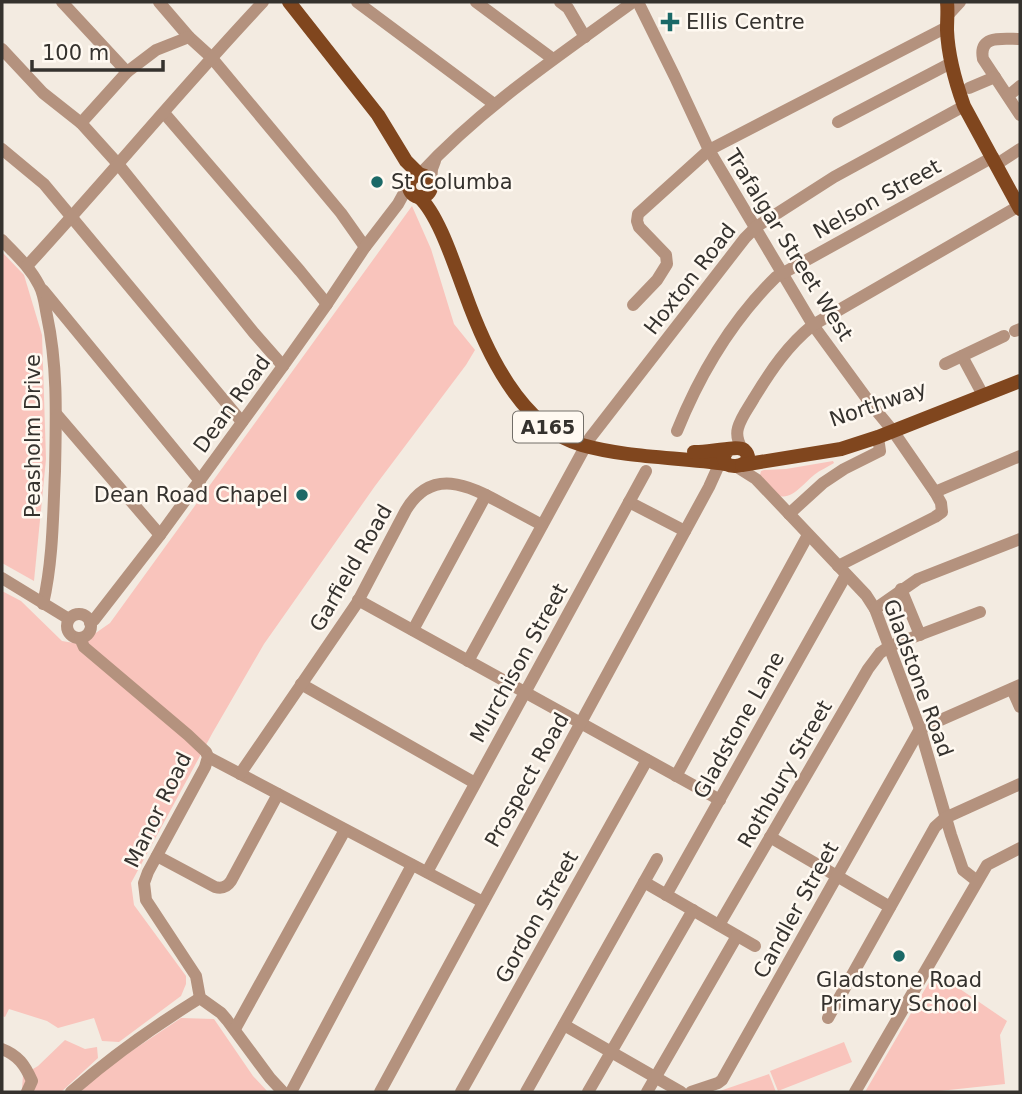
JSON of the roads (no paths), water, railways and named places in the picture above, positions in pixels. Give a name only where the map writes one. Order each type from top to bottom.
[{"type":"main road","name":"A165","points":[[289,2],[378,115],[420,180],[457,270],[506,367],[528,397],[547,416],[588,442],[652,456],[697,460],[737,459]]},
{"type":"main road","points":[[947,15],[951,62],[964,106],[1020,207]]},
{"type":"main road","points":[[418,197],[425,196],[420,180]]},
{"type":"main road","name":"A165","points":[[418,197],[432,211]]},
{"type":"main road","name":"Northway","points":[[737,459],[840,442],[891,429],[1020,373]]},
{"type":"main road","name":"Northway","points":[[981,391],[1020,381]]},
{"type":"main road","name":"Northway","points":[[737,459],[841,449],[878,438],[891,429]]},
{"type":"main road","name":"A165","points":[[588,442],[737,459]]},
{"type":"street","points":[[62,2],[127,72]]},
{"type":"street","points":[[159,2],[189,37],[211,57],[341,213],[365,247]]},
{"type":"street","points":[[27,265],[262,2]]},
{"type":"street","points":[[357,2],[494,104]]},
{"type":"street","points":[[475,2],[553,59]]},
{"type":"street","points":[[560,2],[568,9],[585,37]]},
{"type":"street","name":"Dean Road","points":[[90,623],[160,535],[283,366],[365,247],[436,157],[494,104],[635,2]]},
{"type":"street","name":"Trafalgar Street West","points":[[635,2],[675,76],[709,150],[782,273],[826,344],[935,492]]},
{"type":"street","points":[[633,305],[657,280],[667,264],[666,255],[636,222],[638,214],[709,150],[947,15],[960,2]]},
{"type":"street","points":[[81,123],[127,72],[156,50],[189,37]]},
{"type":"street","points":[[1020,39],[992,39],[982,49],[983,60],[1020,115]]},
{"type":"street","points":[[2,50],[43,93],[81,123],[118,164],[283,366]]},
{"type":"street","points":[[838,122],[951,62]]},
{"type":"street","points":[[969,88],[995,77]]},
{"type":"street","points":[[1008,96],[1020,86]]},
{"type":"street","name":"Hoxton Road","points":[[468,661],[588,442],[745,238],[756,227],[834,177],[964,106]]},
{"type":"street","points":[[164,113],[327,304]]},
{"type":"street","points":[[2,149],[44,184],[242,422]]},
{"type":"street","name":"Nelson Street","points":[[677,431],[691,414],[713,357],[733,327],[776,276],[1020,149]]},
{"type":"street","points":[[398,204],[407,198],[418,197]]},
{"type":"street","points":[[737,459],[737,430],[764,381],[789,347],[814,325],[1020,207]]},
{"type":"street","name":"Peasholm Drive","points":[[2,240],[27,265],[40,287],[50,327],[54,362],[57,415],[52,537],[43,604]]},
{"type":"street","points":[[40,287],[200,481]]},
{"type":"street","points":[[945,364],[1013,332]]},
{"type":"street","points":[[962,356],[981,391]]},
{"type":"street","points":[[57,415],[160,535]]},
{"type":"street","points":[[789,514],[823,483],[880,451],[878,438]]},
{"type":"street","points":[[842,570],[942,512],[935,492],[1020,456]]},
{"type":"street","name":"Gladstone Road","points":[[737,459],[866,595],[875,609],[920,729],[963,870],[977,881]]},
{"type":"street","name":"Prospect Road","points":[[380,1092],[709,487],[737,459]]},
{"type":"street","points":[[697,460],[705,472],[709,487]]},
{"type":"street","name":"Murchison Street","points":[[427,873],[646,471]]},
{"type":"street","name":"Garfield Road","points":[[240,774],[358,600],[411,504],[422,492],[436,485],[464,485],[542,525]]},
{"type":"street","points":[[413,630],[486,495]]},
{"type":"street","points":[[629,502],[685,531]]},
{"type":"street","points":[[676,776],[808,535]]},
{"type":"street","points":[[875,609],[918,579],[1020,539]]},
{"type":"street","name":"Gladstone Lane","points":[[666,895],[720,800],[842,570]]},
{"type":"street","points":[[2,578],[69,620],[77,614],[86,617],[90,623],[89,632],[80,638]]},
{"type":"street","points":[[901,589],[920,635]]},
{"type":"street","points":[[358,600],[720,800]]},
{"type":"street","points":[[890,646],[980,612]]},
{"type":"street","name":"Manor Road","points":[[69,620],[69,632],[80,638],[83,647],[188,736],[208,757],[144,883],[146,900],[196,976],[200,998]]},
{"type":"street","name":"Rothbury Street","points":[[719,925],[868,669],[880,653],[890,646]]},
{"type":"street","points":[[301,684],[475,783]]},
{"type":"street","points":[[920,729],[1016,687],[1020,707]]},
{"type":"street","name":"Candler Street","points":[[691,1092],[722,1080],[920,729]]},
{"type":"street","points":[[208,757],[483,902]]},
{"type":"street","name":"Gordon Street","points":[[460,1092],[647,760]]},
{"type":"street","points":[[828,1018],[935,827],[945,818],[1020,784]]},
{"type":"street","points":[[157,856],[215,887],[227,886],[278,794]]},
{"type":"street","points":[[235,1029],[345,830]]},
{"type":"street","points":[[770,837],[890,907]]},
{"type":"street","points":[[855,1092],[987,865],[1020,848]]},
{"type":"street","points":[[526,1092],[657,859]]},
{"type":"street","points":[[290,1092],[412,865]]},
{"type":"street","points":[[644,882],[755,946]]},
{"type":"street","points":[[588,1092],[693,910]]},
{"type":"street","points":[[647,1092],[737,936]]},
{"type":"street","points":[[71,1092],[100,1066],[146,1032],[200,998],[221,1013],[235,1029],[282,1092]]},
{"type":"street","points":[[564,1025],[681,1092]]},
{"type":"street","points":[[2,1049],[18,1057],[24,1064],[32,1081],[27,1092]]},
{"type":"place","name":"Ellis Centre","points":[[670,22]]},
{"type":"place","name":"St Columba","points":[[377,182]]},
{"type":"place","name":"Dean Road Chapel","points":[[302,495]]},
{"type":"place","name":"Gladstone Road Primary School","points":[[899,956]]}]
